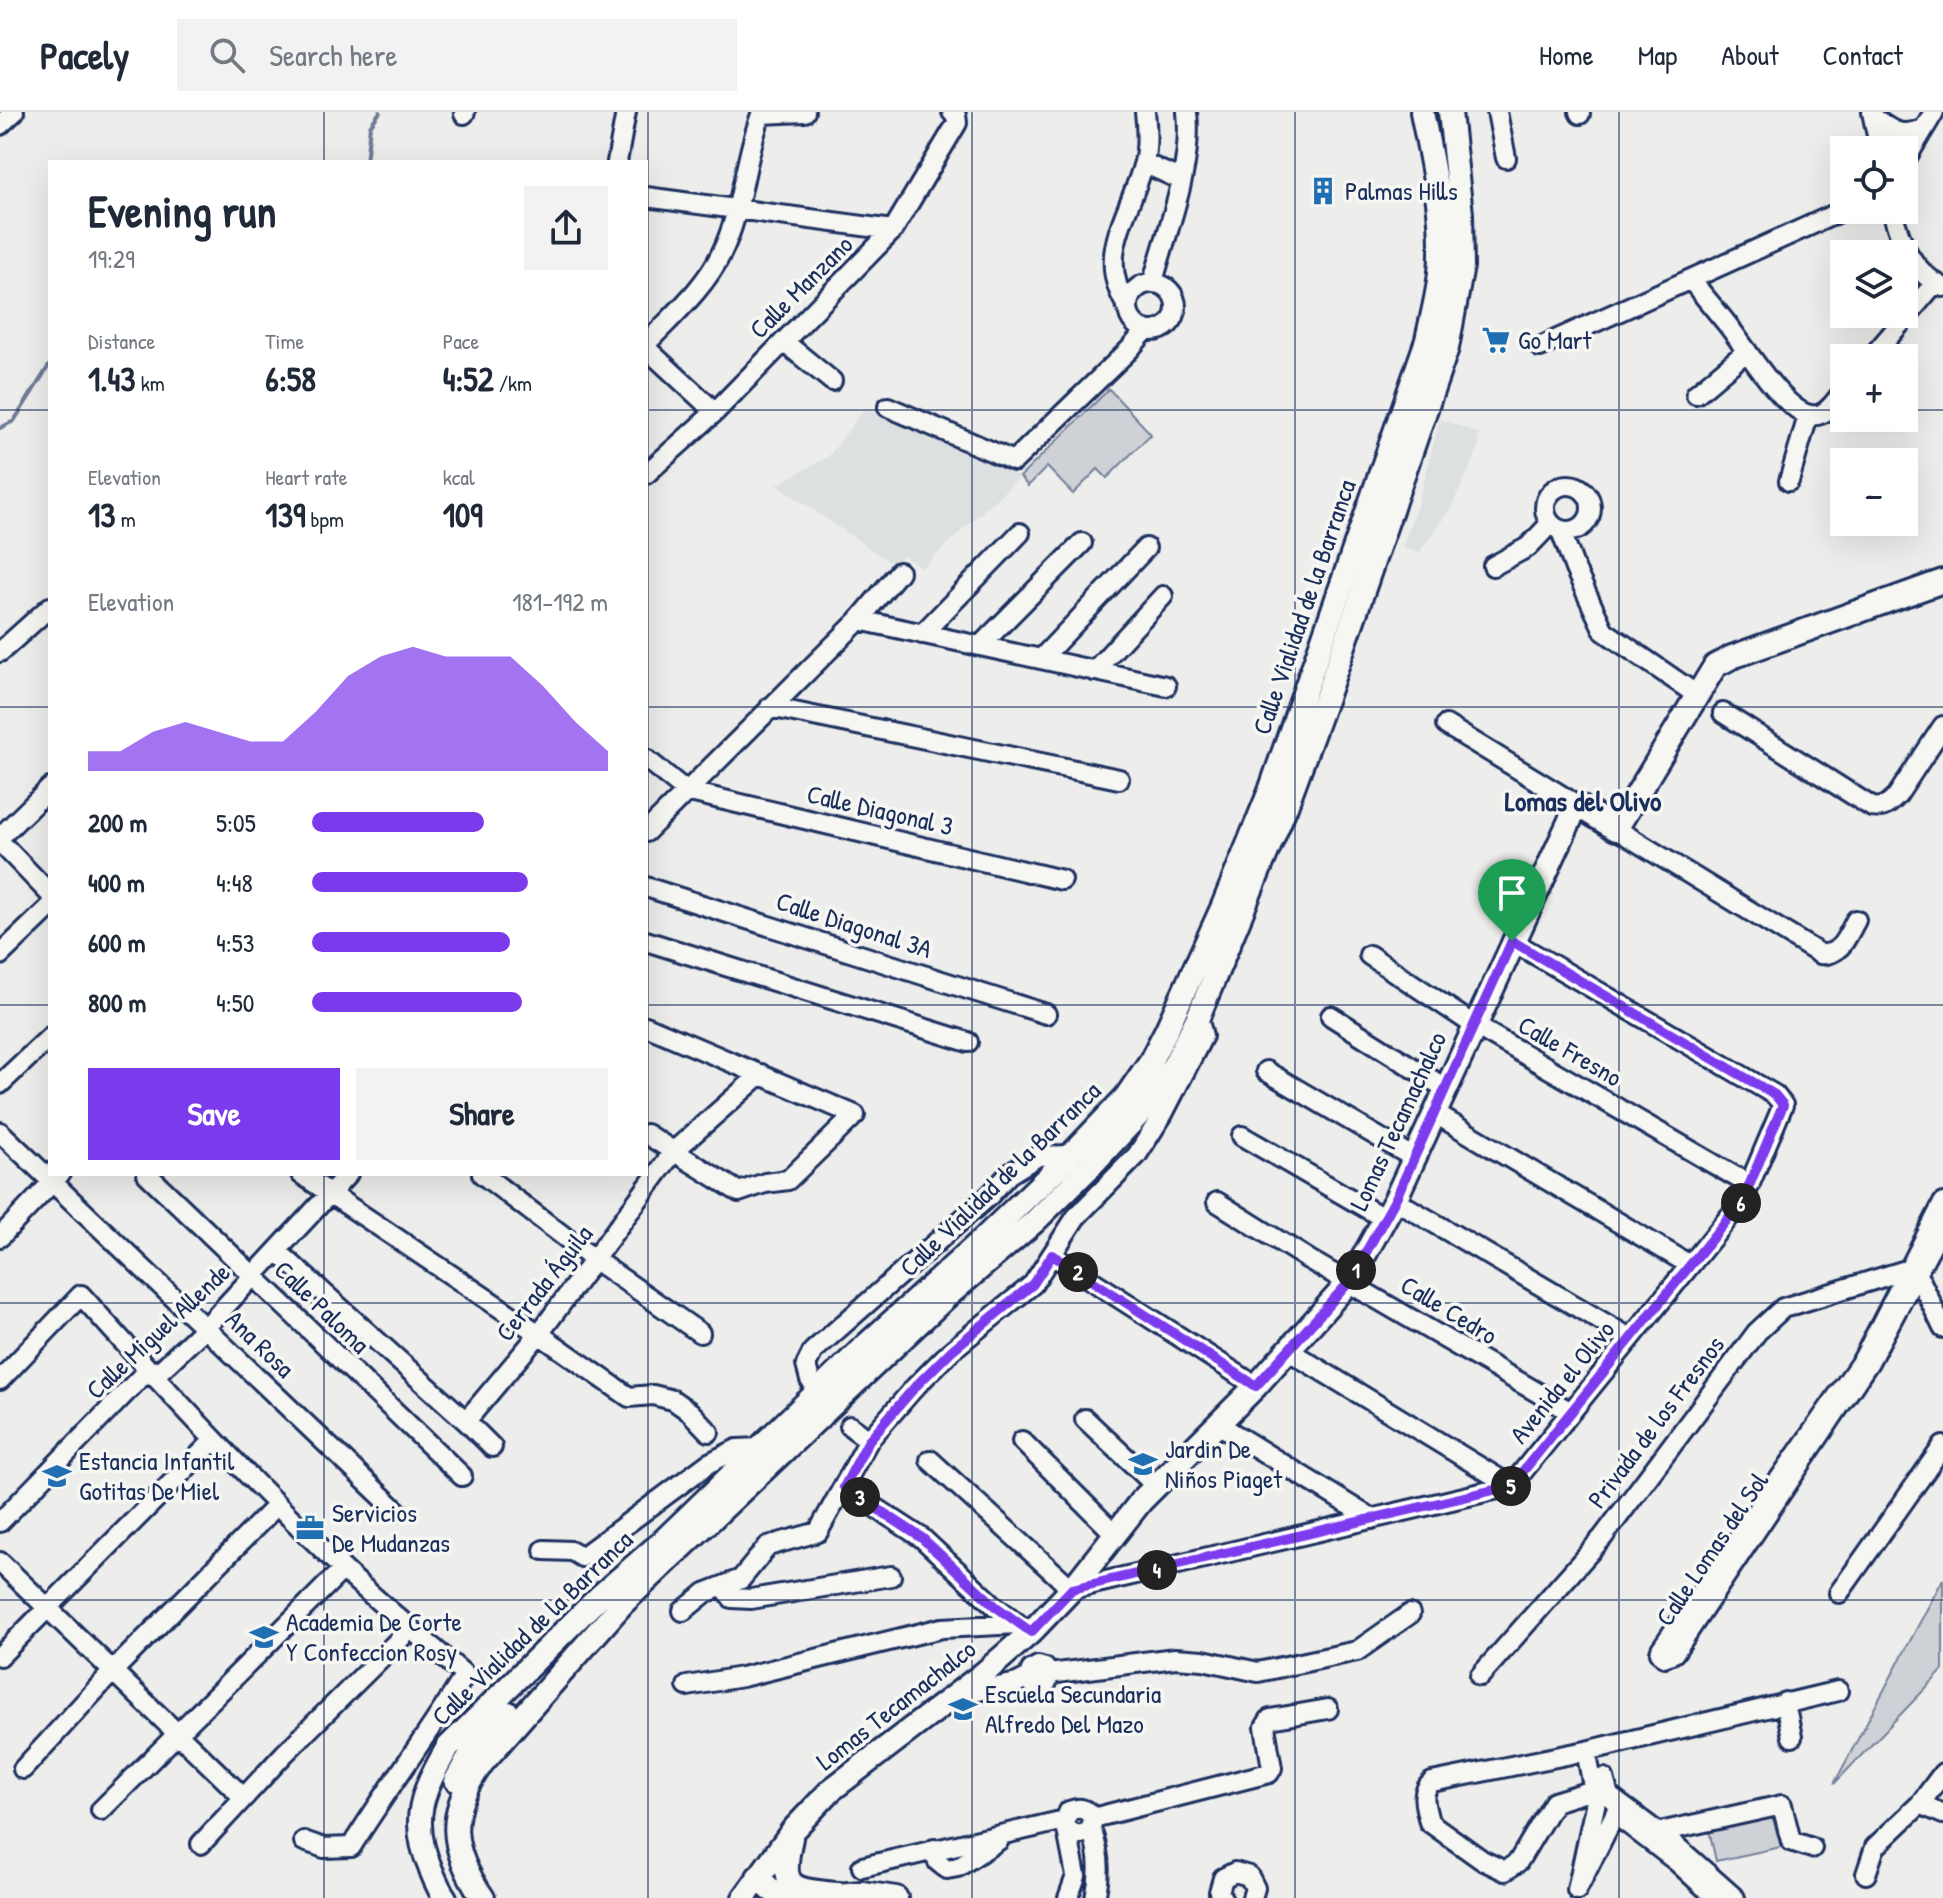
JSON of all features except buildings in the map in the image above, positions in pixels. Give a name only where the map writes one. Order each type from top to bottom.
[{"type":"main road","name":"Calle Vialidad de la Barranca","points":[[445,1898],[422,1849],[419,1808],[432,1775],[448,1747],[600,1596],[663,1541],[1071,1155],[1126,1097],[1150,1062],[1223,906],[1270,791],[1427,340],[1442,255],[1439,206],[1422,112]]},
{"type":"main road","name":"Calle Vialidad de la Barranca","points":[[581,1652],[665,1561],[945,1298],[1034,1222],[1089,1168],[1142,1111],[1174,1065],[1198,1017],[1286,806],[1447,348],[1462,266],[1461,214],[1450,112]]},
{"type":"main road","points":[[1431,164],[1455,162]]},
{"type":"main road","points":[[1577,805],[1616,829],[1715,666],[1732,657],[1943,581]]},
{"type":"main road","name":"Lomas Tecamachalco","points":[[744,1898],[793,1830],[831,1790],[955,1696],[1025,1628],[1072,1589],[1156,1486],[1256,1386],[1350,1281],[1390,1210],[1577,805]]},
{"type":"main road","points":[[469,1898],[451,1865],[444,1829],[448,1801],[462,1767],[475,1746],[491,1729],[539,1684],[581,1652]]},
{"type":"main road","points":[[483,1898],[459,1855],[457,1809],[466,1785],[581,1652]]},
{"type":"main road","points":[[497,1898],[486,1887],[474,1866],[466,1842],[472,1792],[546,1704],[581,1652]]},
{"type":"main road","points":[[793,1830],[785,1860],[788,1878],[806,1891],[837,1894]]},
{"type":"main road","points":[[758,1877],[771,1890],[802,1898],[862,1893],[896,1898]]},
{"type":"street","points":[[0,125],[14,112]]},
{"type":"street","points":[[617,160],[626,112]]},
{"type":"street","points":[[648,344],[704,282],[722,253],[762,113],[805,112]]},
{"type":"street","name":"Calle Manzano","points":[[648,472],[715,412],[893,230],[957,123],[956,115],[952,112]]},
{"type":"street","points":[[1127,306],[1132,291],[1153,282],[1161,284],[1173,294],[1176,310],[1174,318],[1162,329],[1146,330],[1132,321],[1115,287],[1113,255],[1123,214],[1144,163],[1148,136],[1145,112]]},
{"type":"street","points":[[1153,282],[1181,180],[1189,136],[1187,112]]},
{"type":"street","points":[[1497,112],[1506,158]]},
{"type":"street","points":[[1918,138],[1934,112]]},
{"type":"street","points":[[1873,114],[1899,134],[1923,129]]},
{"type":"street","points":[[1873,114],[1877,136]]},
{"type":"street","points":[[1144,163],[1181,180]]},
{"type":"street","points":[[648,197],[893,230]]},
{"type":"street","points":[[1540,347],[1830,216]]},
{"type":"street","points":[[1884,344],[1939,285],[1919,270],[1900,240],[1896,224]]},
{"type":"street","points":[[1691,280],[1768,381],[1792,405],[1808,416],[1819,415],[1830,406]]},
{"type":"street","points":[[888,407],[1014,461],[1146,330]]},
{"type":"street","points":[[784,342],[832,381]]},
{"type":"street","points":[[648,348],[715,412]]},
{"type":"street","points":[[1696,394],[1747,351]]},
{"type":"street","points":[[1789,481],[1808,416]]},
{"type":"street","points":[[1493,566],[1556,527],[1604,631],[1697,695]]},
{"type":"street","points":[[922,634],[1020,533]]},
{"type":"street","points":[[980,646],[1082,543]]},
{"type":"street","points":[[1041,659],[1146,548]]},
{"type":"street","points":[[648,830],[859,620],[899,572]]},
{"type":"street","points":[[1094,671],[1163,596]]},
{"type":"street","points":[[0,652],[48,609]]},
{"type":"street","points":[[859,620],[1166,686]]},
{"type":"street","points":[[770,707],[1119,779]]},
{"type":"street","points":[[1723,713],[1872,807],[1880,808],[1889,805],[1897,796],[1943,726]]},
{"type":"street","points":[[1446,725],[1577,805]]},
{"type":"street","points":[[648,761],[686,791]]},
{"type":"street","points":[[48,790],[0,839],[48,892]]},
{"type":"street","name":"Calle Diagonal 3","points":[[686,791],[1062,880]]},
{"type":"street","points":[[1616,829],[1810,949],[1831,955],[1838,951],[1856,920]]},
{"type":"street","name":"Calle Diagonal 3A","points":[[648,888],[1046,1014]]},
{"type":"street","points":[[0,955],[48,909]]},
{"type":"street","name":"Avenida el Olivo","points":[[1511,1486],[1743,1200],[1783,1105],[1775,1095],[1512,941]]},
{"type":"street","points":[[648,942],[968,1042]]},
{"type":"street","name":"Calle Fresno","points":[[1369,955],[1474,1025],[1750,1185]]},
{"type":"street","points":[[1331,1016],[1445,1088]]},
{"type":"street","points":[[683,1611],[705,1593],[741,1579],[768,1546],[818,1532],[869,1440],[952,1350],[1033,1284],[1076,1217],[1137,1155],[1163,1114],[1203,1036],[1198,1017]]},
{"type":"street","points":[[648,1027],[855,1115],[788,1180],[765,1183],[743,1191],[735,1190],[648,1135]]},
{"type":"street","points":[[0,1084],[48,1039]]},
{"type":"street","points":[[1266,1071],[1414,1158]]},
{"type":"street","name":"Cerrada Águila","points":[[466,1421],[539,1334],[674,1151],[761,1074]]},
{"type":"street","points":[[1434,1113],[1690,1265]]},
{"type":"street","name":"Ana Rosa","points":[[0,1132],[48,1171]]},
{"type":"street","points":[[1242,1136],[1390,1210],[1630,1338]]},
{"type":"street","points":[[810,1380],[806,1365],[813,1351],[990,1195],[1009,1174],[1038,1156],[1071,1155]]},
{"type":"street","name":"Calle Paloma","points":[[149,1176],[462,1476]]},
{"type":"street","points":[[304,1176],[629,1397],[653,1395],[673,1400],[709,1432]]},
{"type":"street","name":"Calle Miguel Allende","points":[[0,1522],[140,1378],[163,1368],[205,1328],[346,1176]]},
{"type":"street","points":[[485,1176],[595,1260],[700,1333]]},
{"type":"street","points":[[0,1237],[56,1178]]},
{"type":"street","name":"Ana Rosa","points":[[56,1178],[205,1328],[397,1511]]},
{"type":"street","name":"Calle Cedro","points":[[1217,1202],[1308,1259],[1571,1412]]},
{"type":"street","points":[[1913,1271],[1943,1203]]},
{"type":"street","points":[[1913,1271],[1943,1224]]},
{"type":"street","points":[[277,1251],[492,1447]]},
{"type":"street","points":[[1052,1255],[1256,1386]]},
{"type":"street","points":[[1913,1271],[1943,1328]]},
{"type":"street","name":"Calle Lomas del Sol","points":[[1913,1271],[1860,1376],[1674,1653],[1664,1657],[1661,1649],[1863,1359],[1913,1271]]},
{"type":"street","name":"Privada de los Fresnos","points":[[1480,1676],[1603,1537],[1757,1332],[1783,1308],[1913,1271]]},
{"type":"street","points":[[0,1380],[81,1295],[277,1505],[343,1569],[465,1675],[351,1847],[324,1848],[304,1841]]},
{"type":"street","points":[[1289,1351],[1511,1486]]},
{"type":"street","points":[[1085,1419],[1156,1486]]},
{"type":"street","points":[[1218,1424],[1372,1519]]},
{"type":"street","points":[[850,1426],[869,1440]]},
{"type":"street","points":[[0,1656],[214,1440]]},
{"type":"street","points":[[1022,1441],[1115,1534]]},
{"type":"street","points":[[1839,1593],[1943,1446]]},
{"type":"street","points":[[544,1550],[572,1551],[582,1557],[709,1463],[737,1449],[760,1448]]},
{"type":"street","points":[[930,1460],[1072,1589],[1511,1486]]},
{"type":"street","points":[[844,1487],[922,1538],[1025,1628]]},
{"type":"street","points":[[23,1769],[114,1670],[277,1505]]},
{"type":"street","points":[[0,1562],[243,1797]]},
{"type":"street","points":[[101,1810],[343,1569]]},
{"type":"street","points":[[724,1586],[732,1598],[751,1599],[891,1576]]},
{"type":"street","points":[[955,1696],[1017,1683],[1029,1677],[1033,1684],[1040,1685],[1047,1682],[1049,1674],[1175,1658],[1203,1660],[1258,1672],[1357,1651],[1410,1614]]},
{"type":"street","points":[[201,1844],[243,1797],[411,1628]]},
{"type":"street","points":[[687,1686],[742,1677],[942,1628],[1025,1628]]},
{"type":"street","points":[[1604,1791],[1554,1802],[1518,1862],[1505,1871],[1482,1860],[1429,1822],[1423,1795],[1432,1782],[1591,1749],[1838,1691]]},
{"type":"street","points":[[1785,1702],[1792,1737]]},
{"type":"street","points":[[1092,1823],[1269,1773],[1272,1768],[1265,1727],[1270,1719],[1328,1709]]},
{"type":"street","points":[[1591,1749],[1604,1791],[1656,1838],[1735,1898]]},
{"type":"street","points":[[1866,1874],[1875,1847],[1920,1804],[1943,1773]]},
{"type":"street","points":[[1604,1791],[1577,1890],[1615,1814],[1656,1838],[1782,1805],[1791,1841],[1812,1848]]},
{"type":"street","points":[[1920,1804],[1943,1814]]},
{"type":"street","points":[[1068,1898],[1076,1876],[1066,1824],[1069,1811],[1078,1808],[1087,1810],[1098,1846],[1095,1898]]},
{"type":"street","points":[[862,1867],[934,1849],[1066,1824]]},
{"type":"street","points":[[1671,1850],[1716,1898]]},
{"type":"street","points":[[1222,1898],[1219,1892],[1223,1878],[1235,1872],[1249,1876],[1255,1888],[1252,1898]]},
{"type":"shaded area","points":[[1109,389],[1151,434],[1107,478],[1098,469],[1073,494],[1047,467],[1028,486],[1020,477]]},
{"type":"shaded area","points":[[865,408],[931,434],[1020,477],[922,568],[903,556],[895,566],[777,485],[829,456]]},
{"type":"shaded area","points":[[1440,419],[1478,433],[1479,448],[1452,506],[1419,553],[1402,547],[1418,503]]},
{"type":"shaded area","points":[[1943,1579],[1943,1670],[1834,1784]]},
{"type":"shaded area","points":[[1772,1815],[1781,1847],[1716,1861],[1709,1830]]},
{"type":"waterway","points":[[366,160],[370,126],[380,112]]},
{"type":"waterway","points":[[0,428],[14,421],[48,367]]},
{"type":"place","name":"Palmas Hills","points":[[1323,191]]},
{"type":"place","name":"Go Mart","points":[[1496,340]]},
{"type":"place","name":"Jardin De Niños Piaget","points":[[1143,1464]]},
{"type":"place","name":"Estancia Infantil Gotitas De Miel","points":[[57,1476]]},
{"type":"place","name":"Servicios De Mudanzas","points":[[310,1528]]},
{"type":"place","name":"Academia De Corte Y Confeccion Rosy","points":[[264,1637]]},
{"type":"place","name":"Escuela Secundaria Alfredo Del Mazo","points":[[963,1709]]},
{"type":"district","name":"Lomas del Olivo","points":[[1583,801]]},
{"type":"route","points":[[1512,941],[1775,1095],[1783,1105],[1743,1200],[1511,1486],[1072,1589],[1031,1632],[995,1606],[922,1538],[844,1487],[869,1440],[915,1387],[952,1350],[1033,1284],[1052,1255],[1256,1386],[1350,1281],[1395,1200],[1512,941]]}]
